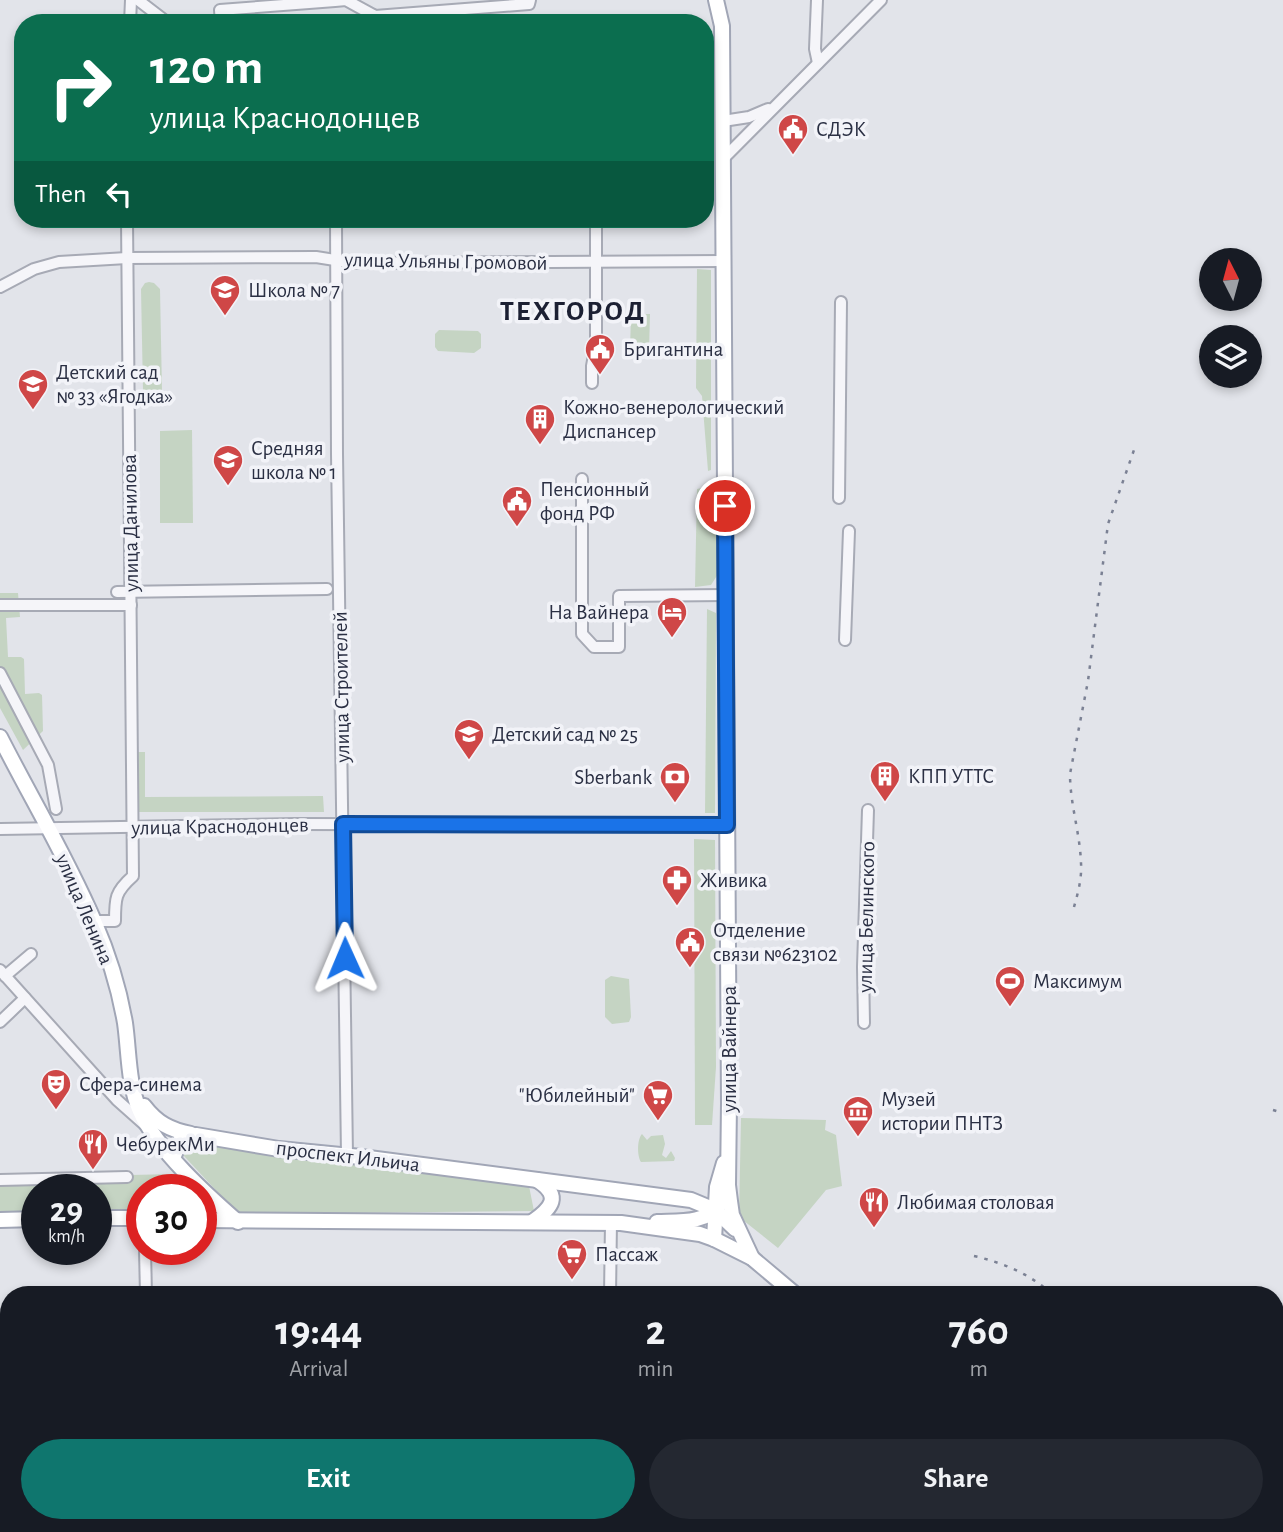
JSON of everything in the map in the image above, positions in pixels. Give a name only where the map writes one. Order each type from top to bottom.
[{"type":"main road","name":"улица Вайнера","points":[[716,0],[722,26],[723,121],[726,1154],[732,1214],[752,1258]]},
{"type":"main road","name":"улица Ленина","points":[[0,737],[50,829],[94,921],[119,992],[140,1112],[187,1174]]},
{"type":"main road","points":[[135,1094],[156,1120],[173,1131],[195,1135]]},
{"type":"main road","name":"проспект Ильича","points":[[195,1135],[279,1149],[347,1155],[691,1200],[715,1210],[733,1226],[752,1258]]},
{"type":"main road","points":[[173,1158],[181,1139],[195,1135]]},
{"type":"main road","name":"улица Вайнера","points":[[714,1239],[717,1186],[726,1154]]},
{"type":"main road","points":[[691,1200],[706,1188],[726,1154]]},
{"type":"main road","points":[[532,1222],[547,1212],[553,1203],[551,1193],[536,1179]]},
{"type":"main road","points":[[217,1221],[616,1223],[697,1220],[715,1210],[724,1198],[728,1185]]},
{"type":"main road","name":"улица Ленина","points":[[217,1204],[238,1222]]},
{"type":"main road","points":[[0,1220],[21,1219]]},
{"type":"main road","points":[[616,1223],[700,1234],[714,1239],[752,1258],[785,1286]]},
{"type":"street","points":[[138,0],[156,14]]},
{"type":"street","points":[[220,14],[220,10],[346,0],[371,14]]},
{"type":"street","points":[[401,14],[529,4],[530,0]]},
{"type":"street","name":"улица Вайнера","points":[[722,0],[722,26]]},
{"type":"street","points":[[817,0],[815,49],[818,63]]},
{"type":"street","points":[[722,160],[881,0]]},
{"type":"street","points":[[723,121],[749,117],[774,107]]},
{"type":"street","name":"улица Данилова","points":[[94,921],[115,921],[115,902],[119,888],[132,876],[134,827],[127,228]]},
{"type":"street","name":"улица Строителей","points":[[336,228],[347,1155]]},
{"type":"street","points":[[592,383],[596,344],[596,228]]},
{"type":"street","name":"улица Ульяны Громовой","points":[[0,287],[52,263],[127,258],[316,257],[354,263],[723,261]]},
{"type":"street","points":[[839,498],[841,302]]},
{"type":"street","points":[[582,479],[582,634],[594,647],[619,647],[619,596],[726,595]]},
{"type":"street","points":[[845,640],[849,531]]},
{"type":"street","points":[[0,605],[327,589]]},
{"type":"street","points":[[117,592],[131,597],[339,594]]},
{"type":"street","points":[[0,673],[48,765],[56,810]]},
{"type":"street","name":"улица Белинского","points":[[864,1023],[868,810]]},
{"type":"street","name":"улица Краснодонцев","points":[[0,829],[343,824],[727,825]]},
{"type":"street","points":[[3,973],[31,954]]},
{"type":"street","name":"улица Ленина","points":[[3,973],[117,1100],[151,1130]]},
{"type":"street","points":[[0,1022],[25,998]]},
{"type":"street","points":[[0,1180],[126,1177]]},
{"type":"street","points":[[611,1286],[616,1223]]},
{"type":"street","points":[[145,1265],[146,1286]]},
{"type":"green space","points":[[697,269],[711,270],[711,470],[708,471],[702,396],[696,388]]},
{"type":"green space","points":[[149,282],[160,289],[162,391],[143,391],[141,289]]},
{"type":"green space","points":[[631,314],[650,314],[649,351],[630,350]]},
{"type":"green space","points":[[439,330],[478,331],[481,334],[481,348],[474,353],[438,351],[435,347],[435,334]]},
{"type":"green space","points":[[192,430],[193,523],[160,523],[160,431]]},
{"type":"green space","points":[[715,485],[718,574],[711,585],[695,587],[697,489]]},
{"type":"green space","points":[[0,593],[18,593],[20,617],[6,618],[8,657],[24,659],[25,694],[42,695],[43,731],[23,750],[0,708]]},
{"type":"green space","points":[[707,609],[716,613],[715,813],[705,813]]},
{"type":"green space","points":[[136,752],[145,752],[145,797],[323,796],[324,812],[139,812]]},
{"type":"green space","points":[[694,839],[715,840],[716,1067],[712,1125],[695,1125]]},
{"type":"green space","points":[[611,976],[629,979],[629,1022],[612,1024],[605,1017],[605,980]]},
{"type":"green space","points":[[741,1118],[826,1120],[825,1130],[836,1135],[842,1186],[826,1190],[778,1248],[739,1217]]},
{"type":"green space","points":[[642,1134],[647,1140],[651,1136],[663,1135],[665,1144],[662,1155],[666,1158],[671,1151],[674,1161],[641,1162],[638,1148]]},
{"type":"green space","points":[[188,1142],[529,1186],[534,1211],[238,1214],[217,1191],[217,1174],[201,1174],[184,1156],[183,1151]]},
{"type":"green space","points":[[112,1175],[126,1175],[126,1214],[112,1215]]},
{"type":"green space","points":[[0,1178],[21,1178],[21,1216],[0,1217]]},
{"type":"railway","points":[[1074,907],[1081,863],[1070,774],[1088,681],[1108,524],[1134,450]]},
{"type":"railway","points":[[1273,1110],[1283,1113]]},
{"type":"railway","points":[[974,1256],[1016,1270],[1041,1286]]},
{"type":"place","name":"СДЭК","points":[[793,156]]},
{"type":"place","name":"Школа № 7","points":[[225,317]]},
{"type":"place","name":"Бригантина","points":[[600,376]]},
{"type":"place","name":"Детский сад № 33 «Ягодка»","points":[[33,411]]},
{"type":"place","name":"Кожно-венерологический Диспансер","points":[[540,446]]},
{"type":"place","name":"Средняя школа № 1","points":[[228,487]]},
{"type":"place","name":"Пенсионный фонд РФ","points":[[517,528]]},
{"type":"place","name":"На Вайнера","points":[[672,639]]},
{"type":"place","name":"Детский сад № 25","points":[[469,761]]},
{"type":"place","name":"КПП УТТС","points":[[885,803]]},
{"type":"place","name":"Sberbank","points":[[675,804]]},
{"type":"place","name":"Живика","points":[[677,907]]},
{"type":"place","name":"Отделение связи №623102","points":[[690,969]]},
{"type":"place","name":"Максимум","points":[[1010,1008]]},
{"type":"place","name":"Сфера-синема","points":[[56,1111]]},
{"type":"place","name":"\"Юбилейный\"","points":[[658,1122]]},
{"type":"place","name":"Музей истории ПНТЗ","points":[[858,1138]]},
{"type":"place","name":"ЧебурекМи","points":[[93,1171]]},
{"type":"place","name":"Любимая столовая","points":[[874,1229]]},
{"type":"place","name":"Пассаж","points":[[572,1281]]},
{"type":"district","name":"ТЕХГОРОД","points":[[573,310]]},
{"type":"route","points":[[345,958],[343,824],[727,825],[725,506]]}]
